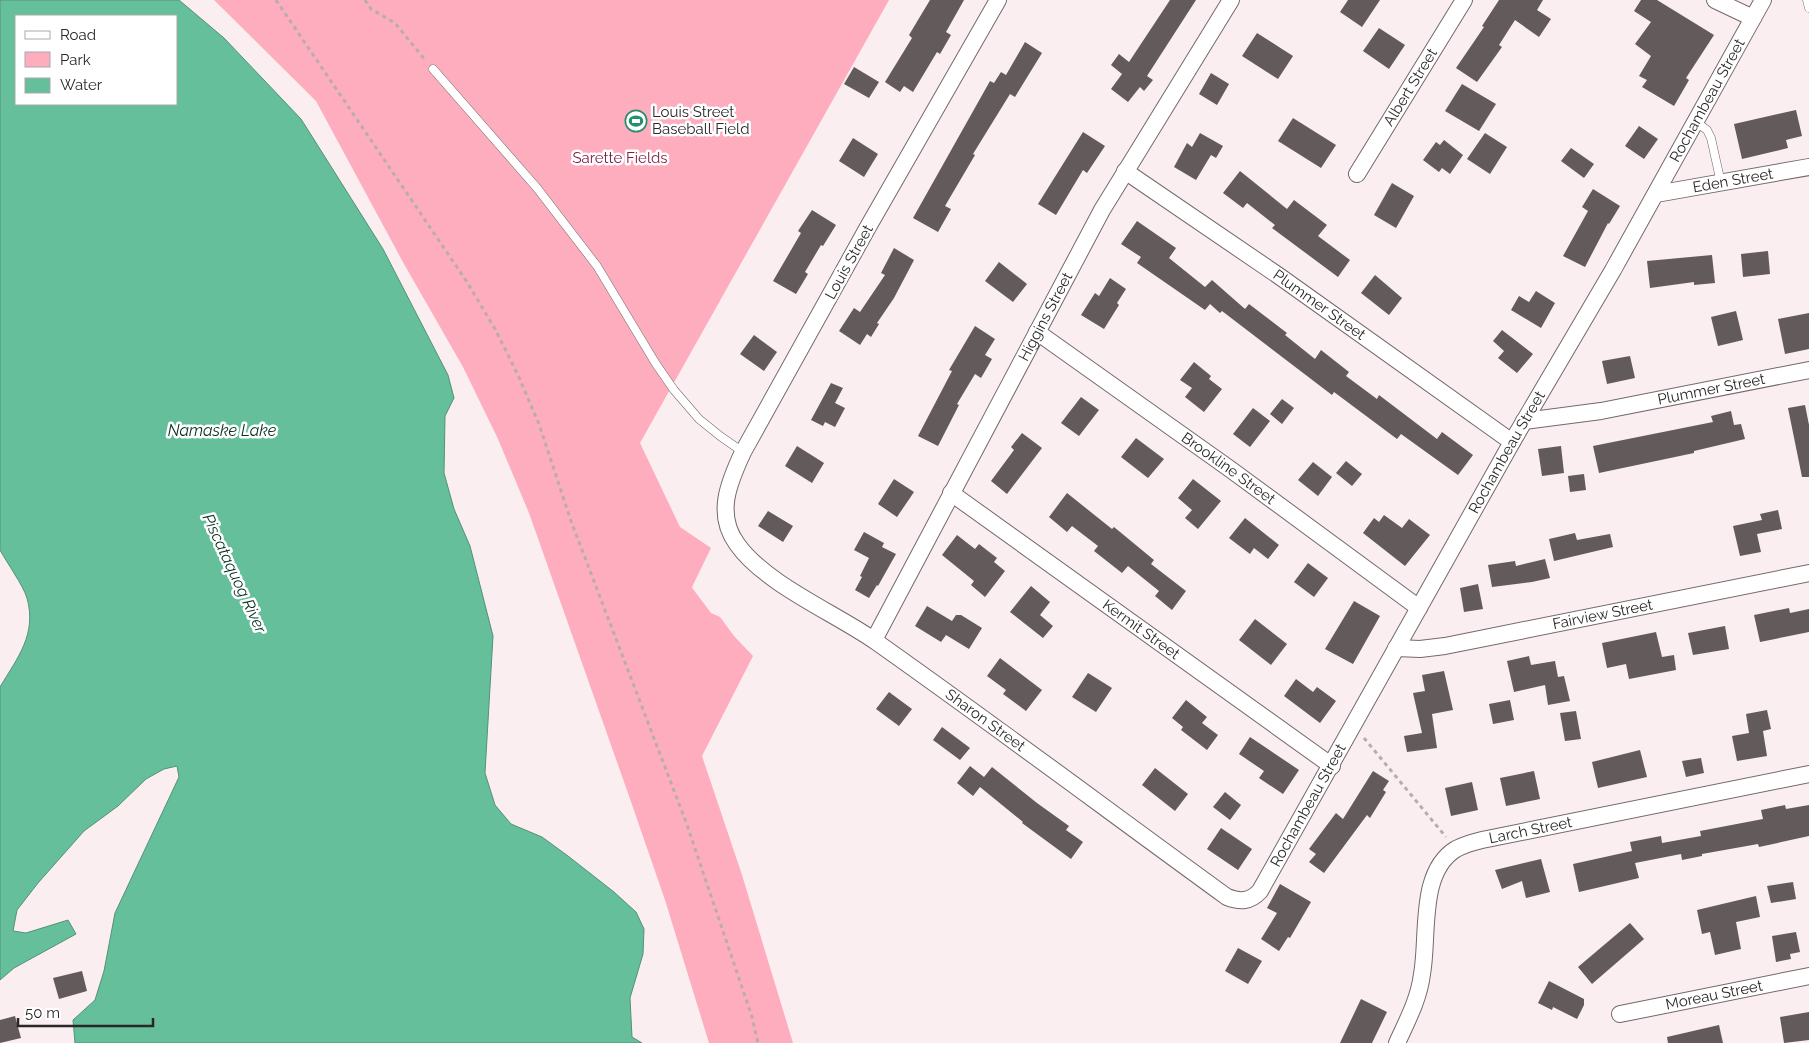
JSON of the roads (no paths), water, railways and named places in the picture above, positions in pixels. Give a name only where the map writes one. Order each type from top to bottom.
[{"type":"street","name":"Louis Street","points":[[729,532],[725,516],[725,500],[728,485],[743,452],[868,227],[998,0]]},
{"type":"street","name":"Higgins Street","points":[[874,640],[1102,210],[1231,0]]},
{"type":"street","name":"Albert Street","points":[[1357,174],[1464,0]]},
{"type":"street","points":[[1715,0],[1752,18]]},
{"type":"street","name":"Rochambeau Street","points":[[1247,900],[1255,897],[1260,891],[1332,766],[1396,648],[1524,421],[1656,194],[1763,0]]},
{"type":"street","name":"Eden Street","points":[[1656,194],[1809,166]]},
{"type":"street","name":"Plummer Street","points":[[1125,171],[1287,282],[1512,442]]},
{"type":"street","name":"Brookline Street","points":[[1037,332],[1419,608]]},
{"type":"street","name":"Plummer Street","points":[[1524,421],[1563,417],[1809,370]]},
{"type":"street","name":"Kermit Street","points":[[951,493],[1332,766]]},
{"type":"street","name":"Sharon Street","points":[[729,532],[737,545],[759,567],[874,640],[1226,897],[1238,901],[1247,900]]},
{"type":"street","name":"Fairview Street","points":[[1396,648],[1420,649],[1453,645],[1809,573]]},
{"type":"street","name":"Larch Street","points":[[1397,1043],[1419,989],[1424,963],[1428,900],[1432,882],[1443,860],[1456,849],[1482,840],[1809,774]]},
{"type":"street","name":"Moreau Street","points":[[1620,1014],[1809,976]]},
{"type":"lane","points":[[1806,0],[1809,8]]},
{"type":"lane","points":[[433,69],[537,188],[597,266],[656,364],[674,390],[699,419],[743,452]]},
{"type":"lane","points":[[1696,122],[1707,130],[1711,138],[1721,183]]},
{"type":"water","name":"Namaske Lake","points":[[0,0],[179,0],[224,38],[301,119],[383,249],[448,375],[454,398],[445,416],[444,473],[454,509],[470,546],[493,636],[485,773],[495,805],[511,824],[542,837],[614,892],[636,912],[644,929],[643,954],[630,998],[632,1037],[642,1043],[75,1043],[73,1020],[95,1000],[104,971],[115,913],[179,777],[177,766],[164,769],[146,779],[118,806],[84,831],[38,883],[17,910],[13,931],[26,933],[68,920],[76,934],[14,968],[0,980],[0,687],[24,645],[30,623],[27,598],[0,550]]},
{"type":"place","name":"Louis Street Baseball Field","points":[[636,121]]},
{"type":"park label","name":"Sarette Fields","points":[[620,158]]},
{"type":"water label","name":"Piscataquog River","points":[[235,573]]}]
